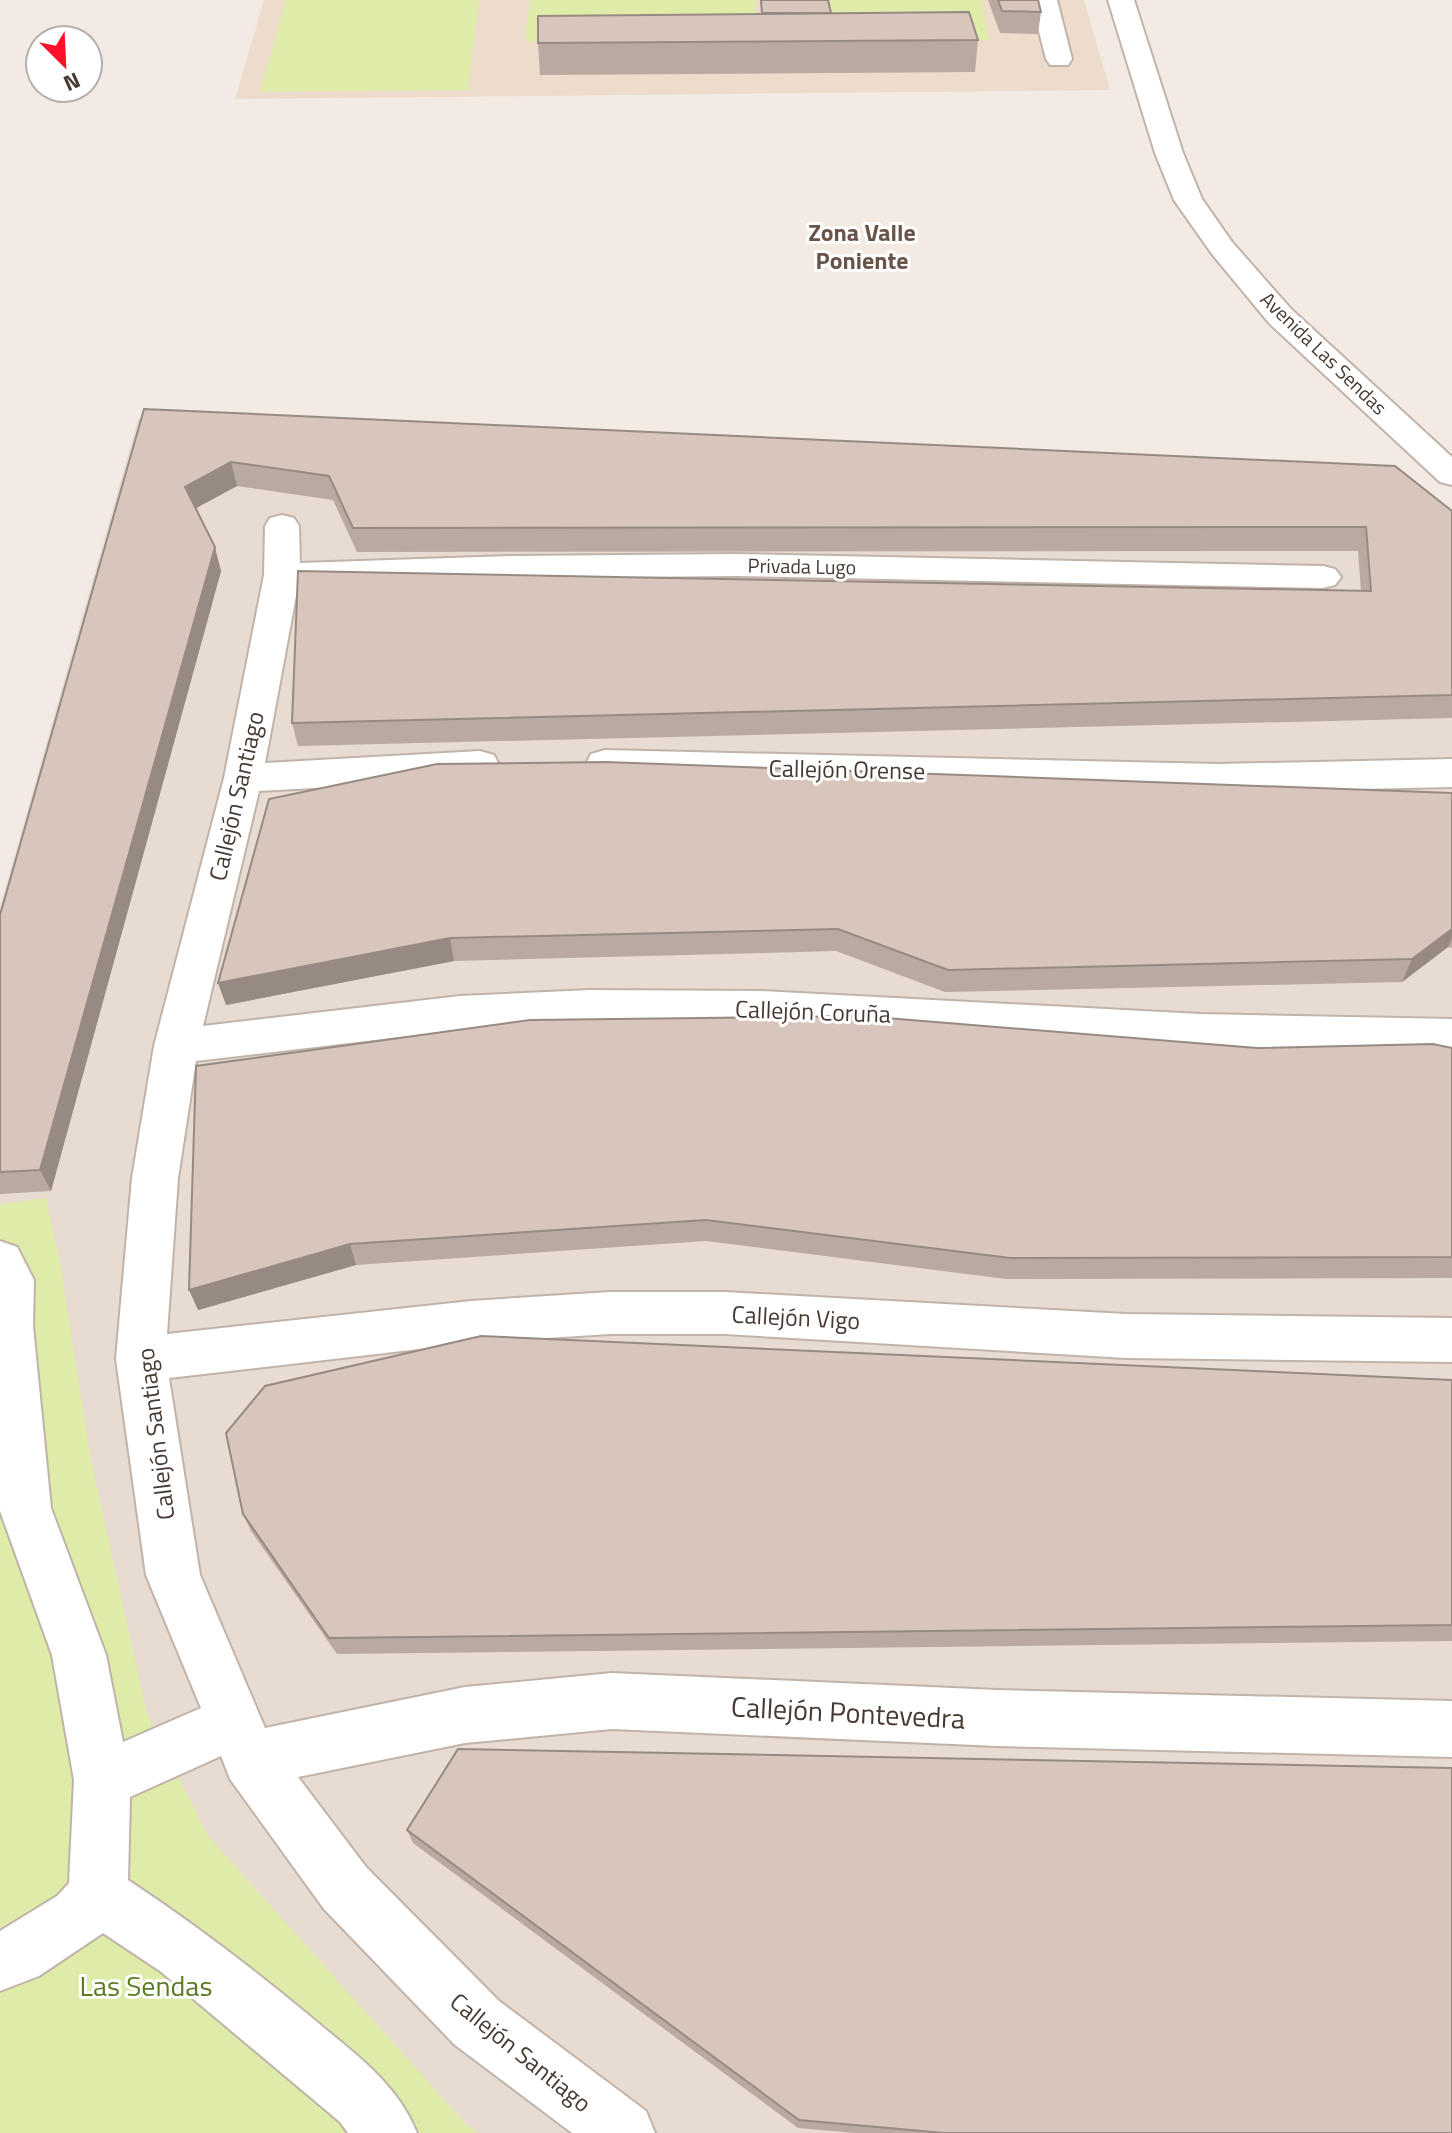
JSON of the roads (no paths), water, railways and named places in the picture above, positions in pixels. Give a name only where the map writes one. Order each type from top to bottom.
[{"type":"street","points":[[1044,0],[1059,59]]},
{"type":"street","name":"Avenida Las Sendas","points":[[1121,0],[1169,153],[1188,200],[1222,248],[1280,316],[1452,475]]},
{"type":"street","name":"Callejón Santiago","points":[[282,526],[282,575],[243,778],[176,1046],[155,1178],[141,1359],[173,1575],[242,1741],[345,1888],[477,2023],[624,2133]]},
{"type":"street","name":"Privada Lugo","points":[[282,575],[513,567],[735,565],[1323,577]]},
{"type":"street","points":[[243,778],[521,764]]},
{"type":"street","name":"Callejón Orense","points":[[565,764],[1218,778],[1452,773]]},
{"type":"street","name":"Callejón Coruña","points":[[176,1046],[460,1013],[590,1007],[762,1008],[1200,1031],[1452,1036]]},
{"type":"street","points":[[0,1261],[10,1280],[13,1512],[79,1655],[102,1780],[98,1895],[78,1917],[18,1955],[0,1961]]},
{"type":"street","name":"Callejón Vigo","points":[[141,1359],[471,1322],[610,1313],[725,1313],[1126,1336],[1452,1340]]},
{"type":"street","name":"Callejón Pontevedra","points":[[102,1780],[242,1741],[612,1701],[997,1718],[1452,1729]]},
{"type":"street","points":[[98,1895],[181,1950],[260,2014],[362,2100],[386,2133]]},
{"type":"district","name":"Zona Valle Poniente","points":[[862,246]]},
{"type":"park label","name":"Las Sendas","points":[[146,1985]]}]
